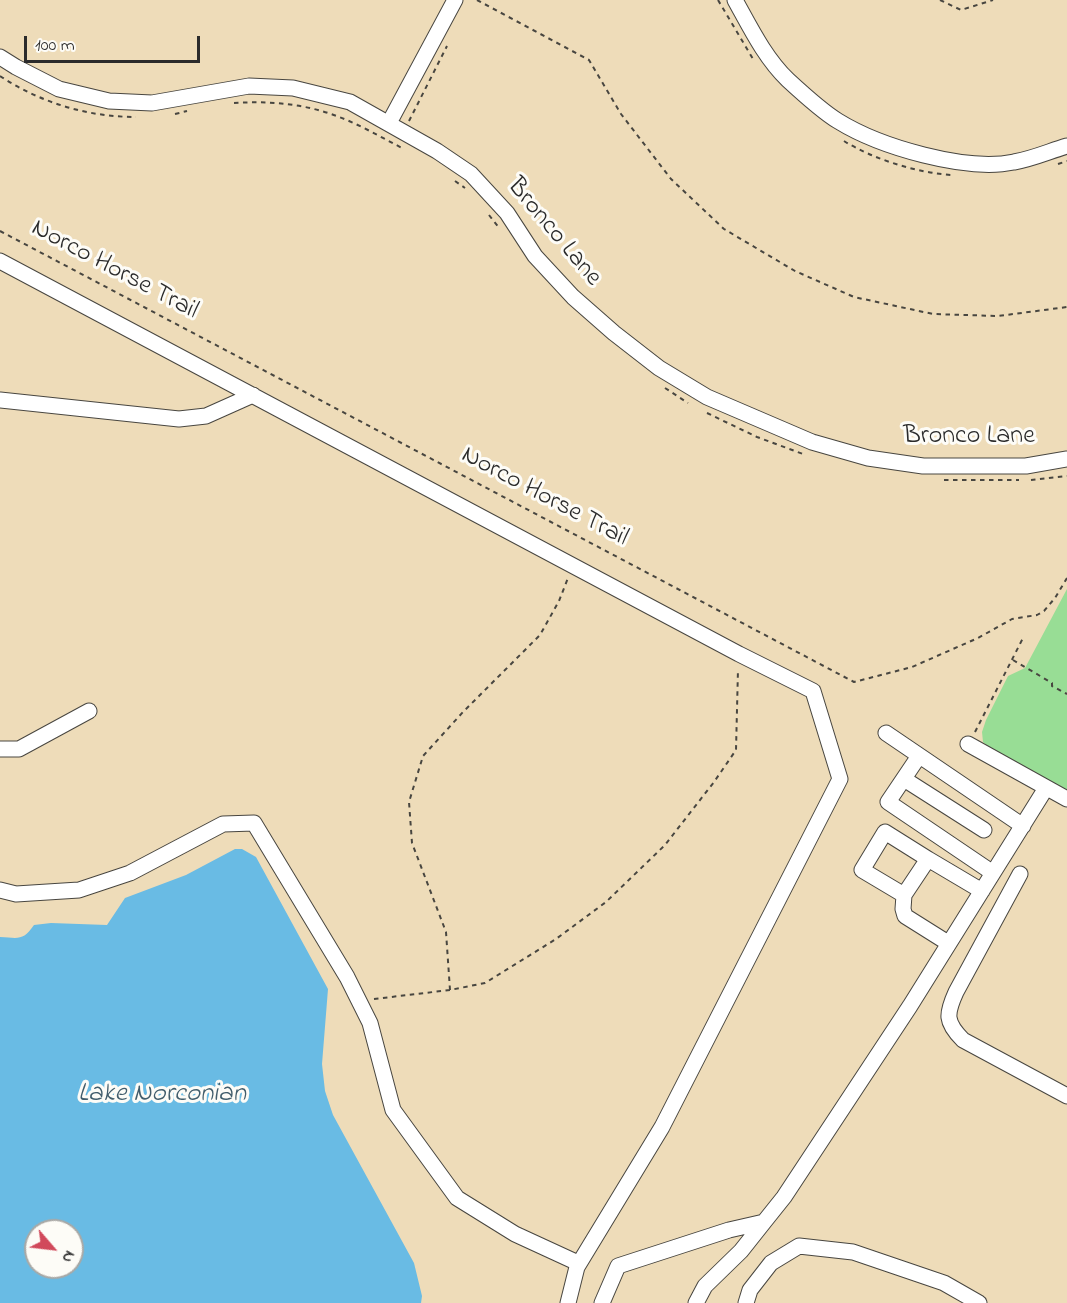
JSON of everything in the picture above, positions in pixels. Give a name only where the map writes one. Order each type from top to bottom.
[{"type":"street","points":[[389,123],[455,0]]},
{"type":"street","points":[[735,0],[754,37],[787,79],[838,121],[881,141],[922,155],[966,163],[1013,162],[1067,146]]},
{"type":"street","name":"Bronco Lane","points":[[0,57],[59,89],[109,101],[152,103],[249,86],[292,88],[350,102],[389,123],[400,138],[471,174],[507,213],[535,256],[573,297],[659,368],[707,397],[812,442],[868,458],[923,466],[1026,466],[1067,459]]},
{"type":"street","points":[[0,261],[739,654],[813,691],[840,779],[662,1127],[577,1267],[568,1303]]},
{"type":"street","points":[[0,400],[179,419],[206,416],[253,395]]},
{"type":"street","points":[[0,749],[19,748],[89,711]]},
{"type":"street","points":[[886,733],[1023,826]]},
{"type":"street","points":[[968,744],[1046,788],[1066,794]]},
{"type":"street","points":[[919,756],[888,802],[993,873]]},
{"type":"street","points":[[904,779],[984,831]]},
{"type":"street","points":[[696,1303],[705,1286],[741,1251],[784,1197],[871,1061],[910,1006],[1046,788]]},
{"type":"street","points":[[0,890],[16,894],[79,890],[130,873],[223,824],[254,823],[358,998],[370,1023],[393,1110],[457,1198],[515,1234],[578,1263],[577,1267]]},
{"type":"street","points":[[904,895],[862,870],[885,832],[982,891]]},
{"type":"street","points":[[928,859],[904,895],[903,909],[906,916],[948,943]]},
{"type":"street","points":[[1020,874],[956,992],[948,1017],[952,1029],[963,1040],[1067,1096]]},
{"type":"street","points":[[602,1303],[618,1266],[671,1247],[764,1222]]},
{"type":"street","points":[[746,1303],[750,1290],[771,1263],[799,1246],[853,1252],[944,1283],[979,1303]]},
{"type":"path","points":[[477,0],[589,60],[621,114],[671,179],[724,229],[795,272],[854,297],[933,314],[998,316],[1067,307]]},
{"type":"path","points":[[940,0],[961,9],[993,0]]},
{"type":"path","points":[[400,138],[450,39]]},
{"type":"path","points":[[0,76],[40,98],[77,109],[107,116],[142,117]]},
{"type":"path","points":[[228,104],[263,101],[312,108],[400,138],[406,150]]},
{"type":"path","points":[[170,114],[189,111]]},
{"type":"path","points":[[449,176],[470,193]]},
{"type":"path","points":[[484,208],[504,233]]},
{"type":"path","name":"Norco Horse Trail","points":[[0,231],[854,682],[912,667],[978,638],[1012,619],[1037,615],[1044,611],[1055,598],[1067,578]]},
{"type":"path","points":[[658,384],[694,406]]},
{"type":"path","points":[[704,411],[757,437],[807,455]]},
{"type":"path","points":[[943,480],[1023,480],[1067,476]]},
{"type":"path","points":[[450,990],[446,932],[412,843],[409,802],[423,756],[463,712],[540,635],[559,601],[573,565]]},
{"type":"path","points":[[968,744],[1023,638]]},
{"type":"path","points":[[358,998],[380,1000],[450,990],[485,982],[556,939],[606,902],[665,845],[736,750],[739,654]]},
{"type":"path","points":[[1012,659],[1067,694]]},
{"type":"green space","points":[[1067,589],[1067,792],[994,752],[983,742],[982,732],[1008,676],[1025,668]]},
{"type":"water","name":"Lake Norconian","points":[[235,849],[242,849],[256,857],[328,989],[322,1064],[325,1091],[333,1115],[414,1263],[422,1296],[421,1303],[0,1303],[0,937],[20,937],[27,934],[34,925],[51,923],[107,925],[125,898],[186,875]]}]
